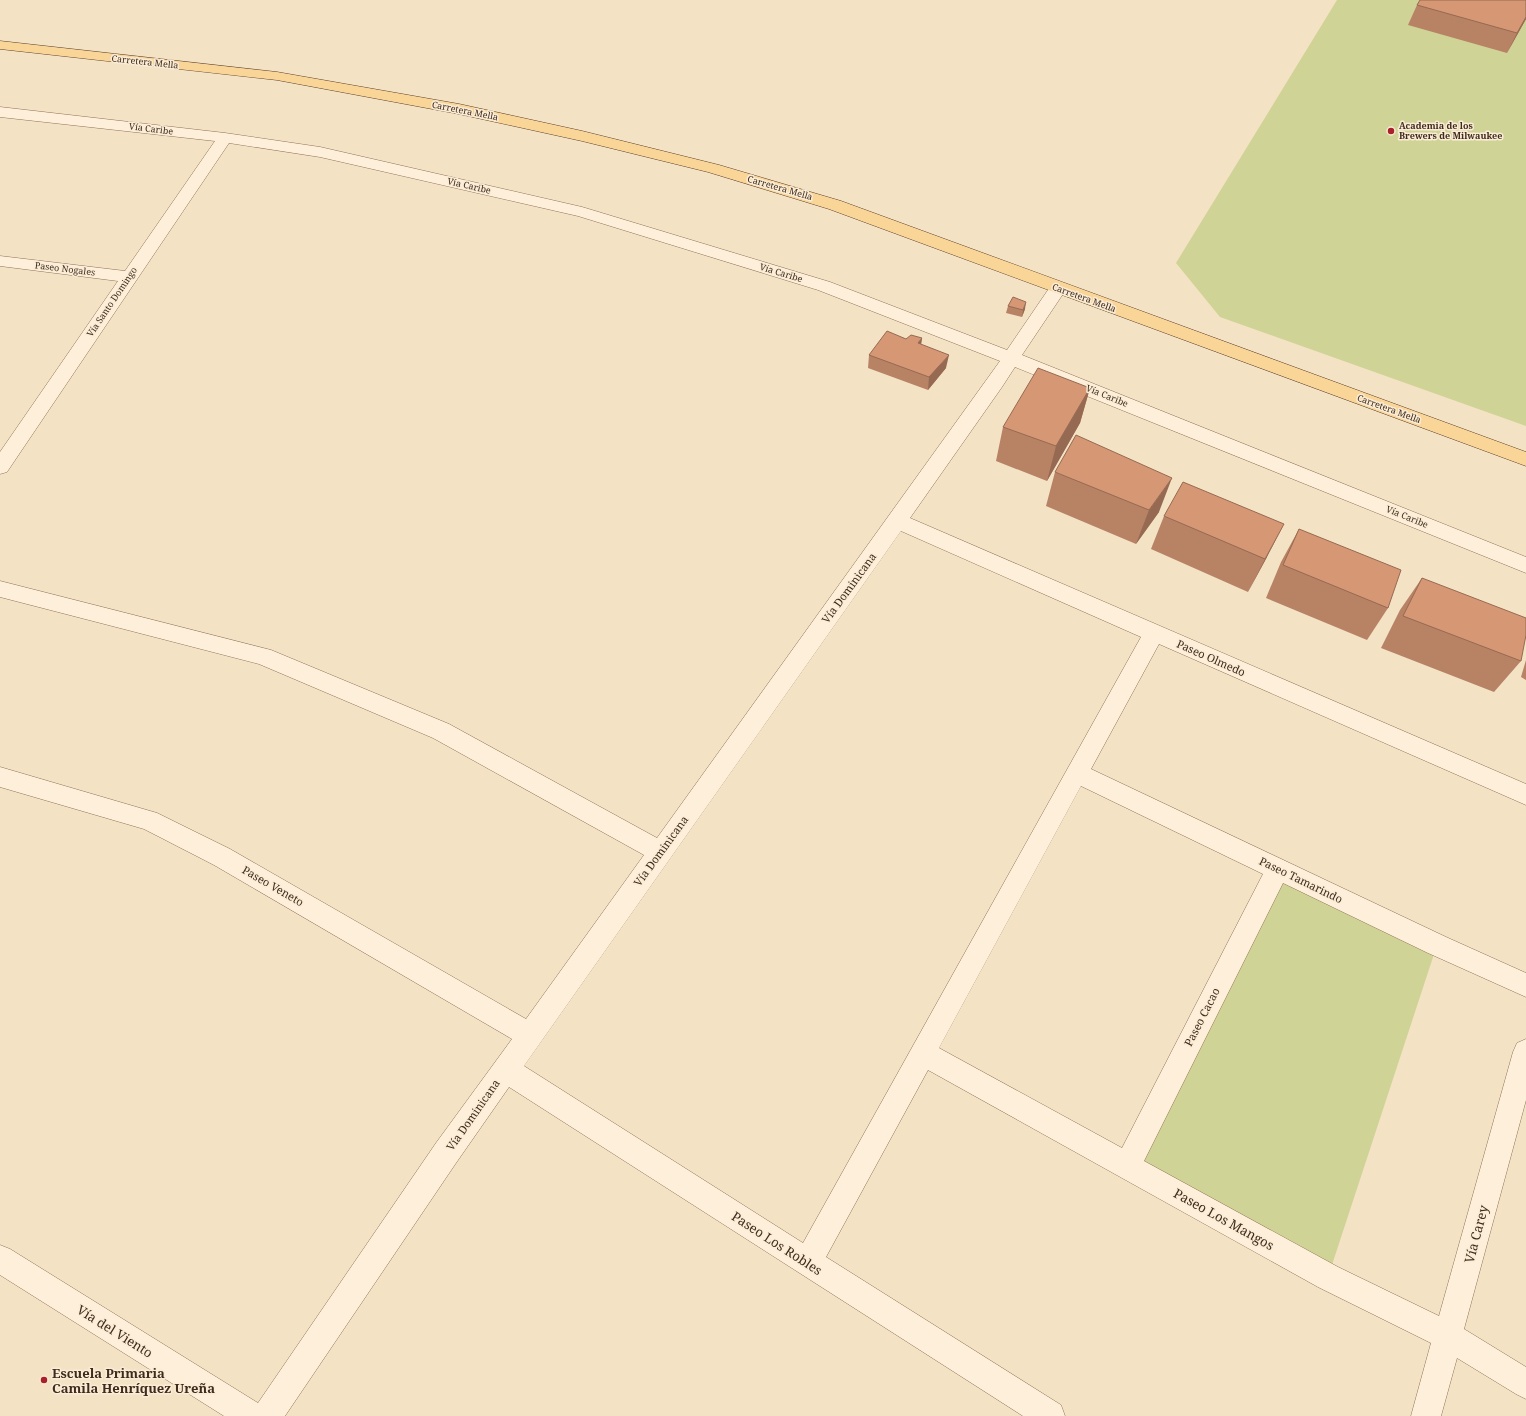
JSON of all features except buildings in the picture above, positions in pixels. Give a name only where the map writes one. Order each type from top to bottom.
[{"type":"main road","name":"Carretera Mella","points":[[0,45],[277,76],[459,108],[713,168],[836,205],[1526,459]]},
{"type":"street","name":"Vía Caribe","points":[[0,112],[225,138],[320,152],[582,212],[824,286],[1011,358],[1526,565]]},
{"type":"street","name":"Vía Santo Domingo","points":[[0,467],[225,138]]},
{"type":"street","name":"Paseo Nogales","points":[[0,261],[130,277]]},
{"type":"street","name":"Vía Dominicana","points":[[266,1416],[446,1153],[996,382],[1058,288]]},
{"type":"street","name":"Paseo Olmedo","points":[[897,521],[1526,795]]},
{"type":"street","points":[[0,589],[263,656],[441,731],[660,852]]},
{"type":"street","points":[[808,1262],[1154,633]]},
{"type":"street","name":"Paseo Tamarindo","points":[[1076,773],[1437,945],[1526,985]]},
{"type":"street","name":"Paseo Veneto","points":[[0,777],[149,820],[222,856],[530,1035]]},
{"type":"street","name":"Paseo Cacao","points":[[1127,1166],[1278,869]]},
{"type":"street","name":"Vía Carey","points":[[1426,1416],[1526,1052]]},
{"type":"street","name":"Paseo Los Mangos","points":[[922,1053],[1328,1277],[1448,1336],[1526,1384]]},
{"type":"street","name":"Paseo Los Robles","points":[[505,1069],[1050,1416]]},
{"type":"street","name":"Vía del Viento","points":[[0,1259],[251,1416]]},
{"type":"green space","name":"Academia de los Brewers de Milwaukee","points":[[1337,0],[1526,0],[1526,426],[1220,317],[1176,263]]},
{"type":"green space","points":[[1278,869],[1437,945],[1328,1277],[1127,1166]]},
{"type":"place","name":"Academia de los Brewers de Milwaukee","points":[[1391,131]]},
{"type":"place","name":"Escuela Primaria Camila Henríquez Ureña","points":[[44,1380]]}]
